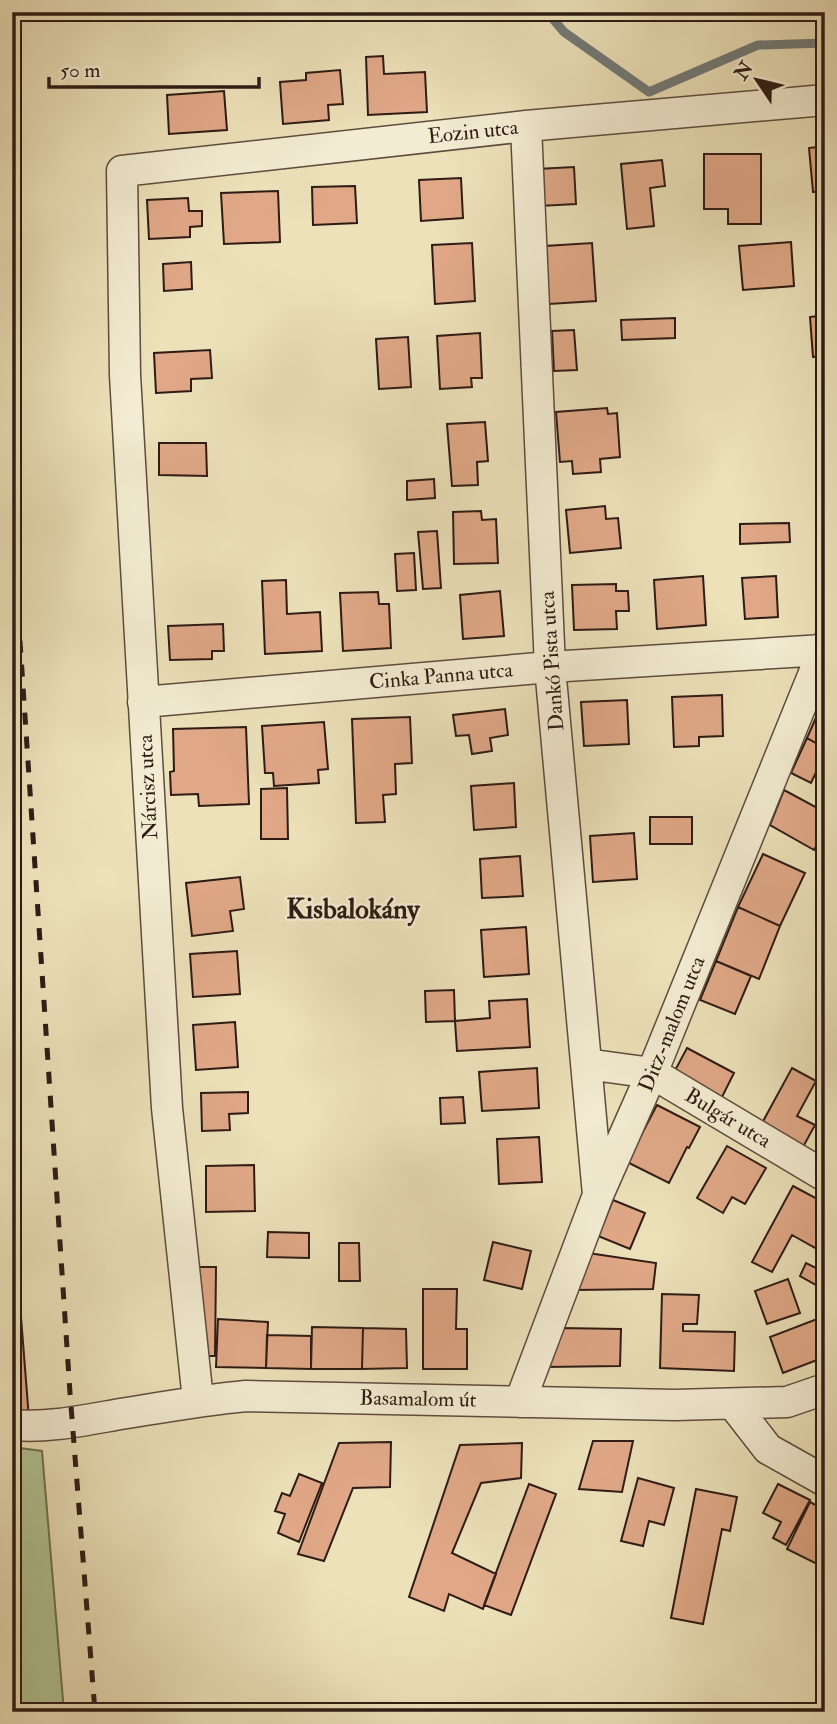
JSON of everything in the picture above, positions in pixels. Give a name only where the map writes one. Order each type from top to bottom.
[{"type":"street","name":"Eozin utca","points":[[122,171],[526,126],[825,100]]},
{"type":"street","name":"Dankó Pista utca","points":[[526,126],[551,667],[598,1195]]},
{"type":"street","name":"Nárcisz utca","points":[[122,171],[125,375],[167,1108],[198,1401]]},
{"type":"street","name":"Cinka Panna utca","points":[[143,702],[551,667],[824,648]]},
{"type":"street","name":"Ditz-malom utca","points":[[520,1402],[598,1195],[652,1073],[824,648]]},
{"type":"street","name":"Bulgár utca","points":[[586,1064],[652,1073],[825,1176]]},
{"type":"street","name":"Basamalom út","points":[[12,1425],[31,1427],[72,1422],[198,1401],[246,1396],[733,1404],[787,1402],[825,1389]]},
{"type":"street","points":[[733,1404],[768,1449],[825,1481]]},
{"type":"green space","points":[[12,1447],[42,1451],[64,1712],[12,1712]]},
{"type":"building","points":[[383,56],[384,74],[425,72],[427,112],[368,115],[366,57]]},
{"type":"building","points":[[340,70],[343,104],[328,105],[329,120],[283,124],[280,82],[306,80],[306,73]]},
{"type":"building","points":[[224,91],[227,130],[169,134],[167,95]]},
{"type":"building","points":[[825,146],[825,191],[813,192],[809,148]]},
{"type":"building","points":[[704,154],[761,154],[761,224],[728,224],[728,209],[704,209]]},
{"type":"building","points":[[662,160],[665,186],[650,188],[654,226],[627,229],[621,164]]},
{"type":"building","points":[[574,167],[576,204],[539,206],[537,169]]},
{"type":"building","points":[[461,178],[463,218],[421,221],[419,180]]},
{"type":"building","points":[[355,186],[357,223],[313,225],[312,187]]},
{"type":"building","points":[[278,191],[280,242],[224,244],[221,193]]},
{"type":"building","points":[[188,198],[189,211],[202,211],[202,226],[190,227],[190,237],[149,239],[147,200]]},
{"type":"building","points":[[791,242],[794,286],[743,290],[739,246]]},
{"type":"building","points":[[472,243],[475,301],[435,304],[432,245]]},
{"type":"building","points":[[592,243],[596,301],[549,304],[545,246]]},
{"type":"building","points":[[191,262],[192,289],[164,291],[163,264]]},
{"type":"building","points":[[825,315],[825,356],[813,357],[810,317]]},
{"type":"building","points":[[675,318],[675,338],[622,340],[621,320]]},
{"type":"building","points":[[574,330],[577,370],[554,371],[552,331]]},
{"type":"building","points":[[480,333],[482,378],[471,378],[472,387],[440,389],[437,336]]},
{"type":"building","points":[[408,337],[411,387],[379,389],[376,339]]},
{"type":"building","points":[[210,350],[212,378],[191,379],[191,391],[156,393],[154,353]]},
{"type":"building","points":[[607,408],[608,414],[617,413],[620,457],[600,459],[601,472],[573,474],[572,461],[560,462],[556,412]]},
{"type":"building","points":[[485,422],[488,461],[477,462],[478,485],[452,486],[447,424]]},
{"type":"building","points":[[159,443],[206,443],[207,476],[159,475]]},
{"type":"building","points":[[434,479],[435,498],[407,500],[407,481]]},
{"type":"building","points":[[605,506],[606,519],[618,518],[621,548],[570,553],[566,510]]},
{"type":"building","points":[[481,511],[482,520],[496,519],[498,563],[454,564],[453,512]]},
{"type":"building","points":[[789,523],[790,542],[740,544],[740,524]]},
{"type":"building","points":[[437,531],[441,588],[423,589],[418,532]]},
{"type":"building","points":[[414,553],[416,590],[397,591],[395,554]]},
{"type":"building","points":[[703,576],[706,625],[657,629],[654,580]]},
{"type":"building","points":[[776,576],[778,617],[745,619],[742,578]]},
{"type":"building","points":[[286,580],[287,614],[320,612],[322,651],[265,654],[262,581]]},
{"type":"building","points":[[616,584],[616,591],[628,591],[629,611],[616,611],[617,629],[574,630],[572,585]]},
{"type":"building","points":[[500,591],[504,636],[463,639],[460,595]]},
{"type":"building","points":[[378,592],[379,604],[389,604],[391,648],[343,651],[340,593]]},
{"type":"building","points":[[223,624],[224,651],[212,651],[212,659],[170,660],[168,626]]},
{"type":"building","points":[[722,695],[723,736],[699,737],[699,746],[674,747],[672,697]]},
{"type":"building","points":[[825,697],[825,748],[807,738]]},
{"type":"building","points":[[627,700],[629,744],[584,746],[581,702]]},
{"type":"building","points":[[505,709],[508,735],[490,738],[492,751],[472,754],[469,735],[456,736],[453,715]]},
{"type":"building","points":[[410,717],[412,763],[395,764],[396,794],[383,795],[385,822],[356,823],[352,719]]},
{"type":"building","points":[[324,722],[328,769],[318,770],[319,783],[274,786],[273,773],[265,773],[262,726]]},
{"type":"building","points":[[246,727],[249,804],[199,806],[198,794],[171,795],[170,772],[174,771],[173,729]]},
{"type":"building","points":[[807,738],[825,748],[825,774],[817,770],[811,783],[791,773]]},
{"type":"building","points":[[514,783],[516,827],[474,830],[471,786]]},
{"type":"building","points":[[287,788],[288,839],[261,839],[261,789]]},
{"type":"building","points":[[784,790],[825,812],[825,831],[814,850],[770,825]]},
{"type":"building","points":[[650,817],[692,817],[692,844],[650,844]]},
{"type":"building","points":[[634,833],[637,879],[593,882],[590,836]]},
{"type":"building","points":[[763,854],[805,873],[780,926],[738,907]]},
{"type":"building","points":[[520,856],[523,896],[482,898],[480,859]]},
{"type":"building","points":[[240,877],[244,909],[230,911],[233,931],[192,936],[186,883]]},
{"type":"building","points":[[738,907],[780,926],[759,979],[716,961]]},
{"type":"building","points":[[526,927],[529,974],[484,977],[481,930]]},
{"type":"building","points":[[237,951],[240,994],[193,997],[190,954]]},
{"type":"building","points":[[716,961],[751,976],[735,1014],[700,1000]]},
{"type":"building","points":[[454,990],[455,1021],[426,1022],[425,991]]},
{"type":"building","points":[[527,999],[530,1047],[457,1051],[455,1021],[490,1018],[489,1001]]},
{"type":"building","points":[[235,1022],[238,1067],[196,1070],[193,1025]]},
{"type":"building","points":[[687,1048],[734,1073],[720,1101],[672,1076]]},
{"type":"building","points":[[537,1068],[539,1108],[482,1111],[479,1072]]},
{"type":"building","points":[[792,1068],[816,1081],[797,1116],[815,1125],[803,1147],[761,1125]]},
{"type":"building","points":[[248,1092],[248,1113],[229,1114],[230,1130],[202,1131],[201,1093]]},
{"type":"building","points":[[463,1097],[465,1123],[441,1124],[440,1098]]},
{"type":"building","points":[[657,1105],[700,1127],[669,1183],[627,1162]]},
{"type":"building","points":[[539,1137],[542,1182],[499,1184],[497,1139]]},
{"type":"building","points":[[727,1146],[766,1168],[745,1204],[732,1197],[723,1213],[697,1198]]},
{"type":"building","points":[[12,1157],[19,1245],[12,1243]]},
{"type":"building","points":[[254,1165],[255,1211],[206,1212],[206,1166]]},
{"type":"building","points":[[793,1186],[825,1203],[825,1238],[819,1250],[792,1235],[772,1272],[752,1262]]},
{"type":"building","points":[[613,1200],[645,1213],[630,1249],[598,1236]]},
{"type":"building","points":[[268,1232],[309,1233],[309,1258],[267,1257]]},
{"type":"building","points":[[493,1242],[531,1251],[522,1289],[484,1280]]},
{"type":"building","points":[[339,1243],[359,1243],[360,1281],[339,1281]]},
{"type":"building","points":[[588,1253],[656,1263],[653,1289],[575,1290]]},
{"type":"building","points":[[825,1258],[825,1290],[800,1276],[806,1263],[818,1269]]},
{"type":"building","points":[[197,1267],[216,1267],[215,1356],[196,1356]]},
{"type":"building","points":[[788,1279],[800,1313],[767,1324],[755,1291]]},
{"type":"building","points":[[423,1289],[457,1289],[456,1329],[467,1329],[467,1369],[423,1369]]},
{"type":"building","points":[[662,1294],[699,1295],[697,1324],[683,1324],[683,1331],[735,1332],[734,1371],[660,1368]]},
{"type":"building","points":[[825,1316],[825,1357],[783,1373],[770,1337]]},
{"type":"building","points":[[12,1317],[21,1317],[29,1419],[12,1416]]},
{"type":"building","points":[[218,1319],[268,1322],[266,1368],[216,1367]]},
{"type":"building","points":[[312,1327],[363,1328],[362,1369],[311,1369]]},
{"type":"building","points":[[363,1328],[406,1329],[407,1368],[362,1369]]},
{"type":"building","points":[[560,1328],[621,1329],[620,1366],[545,1367]]},
{"type":"building","points":[[267,1335],[311,1336],[311,1369],[266,1368]]},
{"type":"building","points":[[593,1441],[633,1441],[622,1492],[579,1489]]},
{"type":"building","points":[[391,1442],[390,1487],[353,1488],[324,1561],[298,1554],[339,1443]]},
{"type":"building","points":[[522,1443],[521,1478],[481,1483],[452,1553],[496,1574],[483,1609],[449,1594],[444,1611],[409,1597],[460,1445]]},
{"type":"building","points":[[299,1474],[322,1483],[299,1542],[278,1533],[285,1514],[275,1511],[282,1493],[290,1496]]},
{"type":"building","points":[[638,1478],[674,1488],[664,1525],[649,1521],[643,1546],[621,1541]]},
{"type":"building","points":[[529,1484],[556,1494],[511,1615],[484,1605]]},
{"type":"building","points":[[778,1484],[810,1500],[786,1545],[773,1538],[781,1522],[763,1513]]},
{"type":"building","points":[[696,1489],[737,1497],[730,1531],[722,1529],[703,1624],[671,1618]]},
{"type":"building","points":[[810,1502],[825,1510],[825,1568],[787,1549]]},
{"type":"waterway","points":[[547,12],[564,32],[649,92],[758,45],[825,43]]},
{"type":"railway","points":[[12,521],[70,1393],[95,1712]]},
{"type":"district","name":"Kisbalokány","points":[[353,909]]}]
